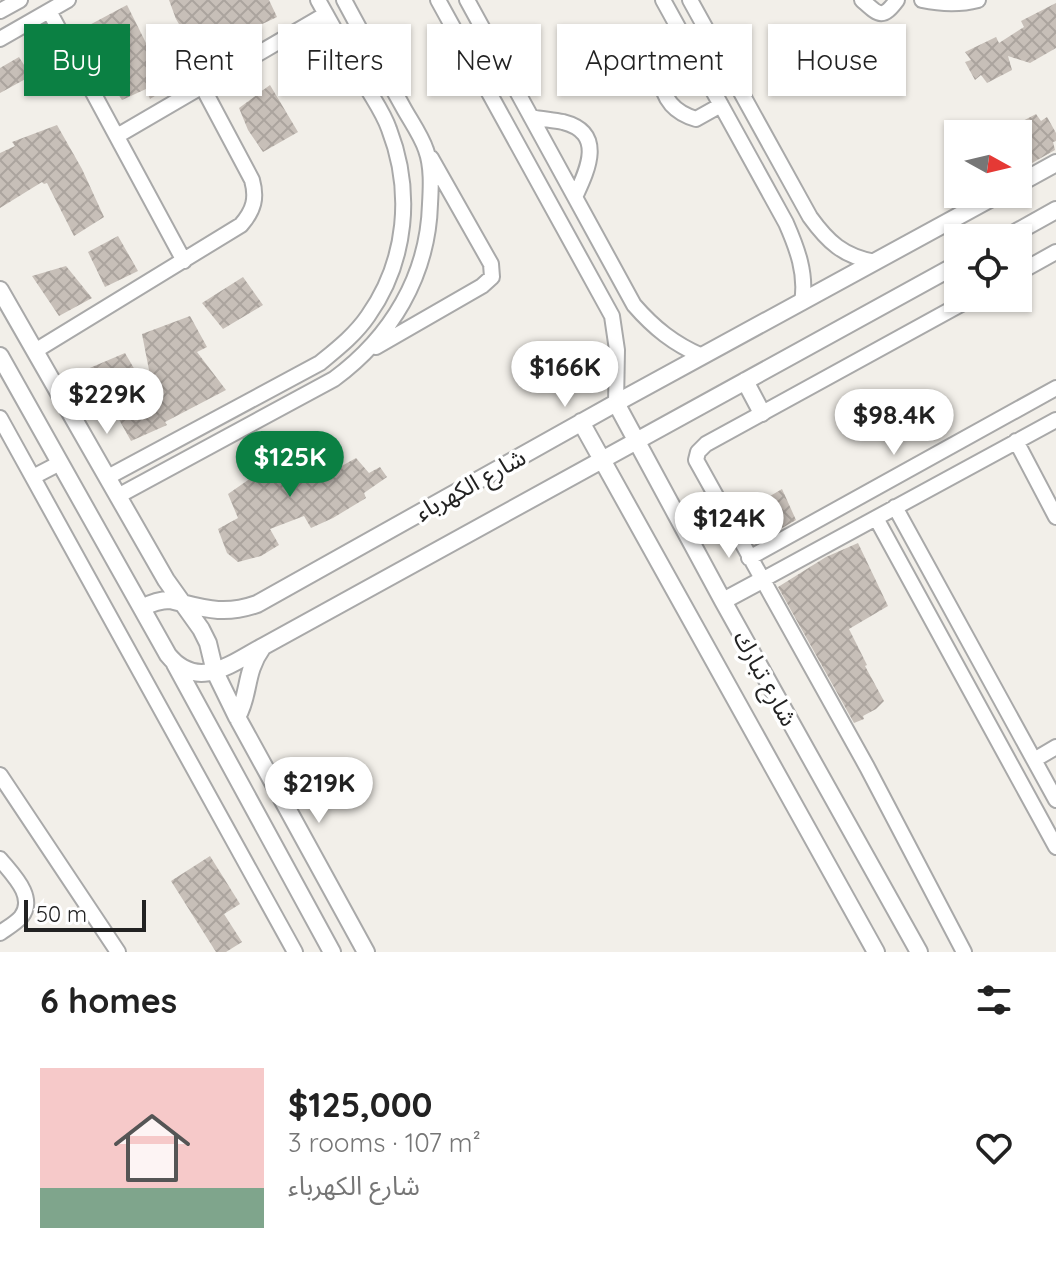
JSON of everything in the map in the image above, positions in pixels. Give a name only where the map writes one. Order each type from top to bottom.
[{"type":"street","points":[[0,11],[20,0]]},
{"type":"street","points":[[0,39],[68,0]]},
{"type":"street","points":[[108,477],[320,363],[346,342],[368,317],[385,288],[397,257],[403,224],[404,190],[399,157],[388,125],[318,0]]},
{"type":"street","points":[[344,0],[491,264],[492,277],[482,286],[365,353]]},
{"type":"street","points":[[438,0],[612,316],[617,350],[616,403]]},
{"type":"street","points":[[467,0],[634,305],[672,341],[702,356]]},
{"type":"street","points":[[663,0],[676,24]]},
{"type":"street","points":[[862,0],[878,14],[883,14],[897,0]]},
{"type":"street","points":[[922,0],[957,4],[978,0]]},
{"type":"street","points":[[696,3],[810,217],[837,248],[856,258],[875,262]]},
{"type":"street","points":[[49,11],[184,261]]},
{"type":"street","points":[[262,51],[326,14]]},
{"type":"street","points":[[117,136],[185,96]]},
{"type":"street","points":[[35,351],[241,225],[250,215],[255,192],[252,180],[207,96]]},
{"type":"street","points":[[666,96],[685,116],[696,119],[721,105]]},
{"type":"street","points":[[716,96],[795,243],[805,286],[802,302]]},
{"type":"street","points":[[531,117],[565,123],[586,139],[590,164],[575,197]]},
{"type":"street","points":[[118,496],[334,379],[365,353],[396,315],[422,260],[430,224],[431,187],[427,150]]},
{"type":"street","points":[[1032,176],[1056,163]]},
{"type":"street","name":"شارع الكهرباء","points":[[142,608],[162,600],[219,612],[245,609],[257,604],[581,422],[973,208]]},
{"type":"street","points":[[1031,224],[1056,210]]},
{"type":"street","points":[[1032,265],[1056,252]]},
{"type":"street","name":"شارع الكهرباء","points":[[215,672],[944,272]]},
{"type":"street","points":[[0,290],[166,580],[208,643],[215,672],[237,717],[366,952]]},
{"type":"street","points":[[946,312],[702,447],[696,460],[867,767],[964,952]]},
{"type":"street","points":[[0,356],[174,662],[332,952]]},
{"type":"street","points":[[745,381],[762,413]]},
{"type":"street","points":[[749,558],[1056,388]]},
{"type":"street","name":"شارع تبارك","points":[[616,403],[919,952]]},
{"type":"street","points":[[0,418],[295,952]]},
{"type":"street","points":[[723,601],[1056,420]]},
{"type":"street","name":"شارع تبارك","points":[[581,422],[876,952]]},
{"type":"street","points":[[1016,441],[1056,517]]},
{"type":"street","points":[[33,477],[60,463]]},
{"type":"street","points":[[895,507],[1056,800]]},
{"type":"street","points":[[876,518],[1052,830],[1056,847]]},
{"type":"street","points":[[237,717],[251,667],[264,646]]},
{"type":"street","points":[[174,662],[190,672],[215,672]]},
{"type":"street","points":[[1034,760],[1056,747]]},
{"type":"street","points":[[0,775],[118,952]]},
{"type":"street","points":[[0,859],[24,891],[26,905],[21,918],[0,933]]},
{"type":"building","points":[[169,0],[269,0],[277,17],[262,24],[179,24]]},
{"type":"building","points":[[1056,3],[1056,48],[1030,63],[1008,56],[1012,70],[987,83],[981,75],[975,80],[965,62],[971,60],[965,52],[996,37],[999,43],[1024,27],[1021,21]]},
{"type":"building","points":[[127,5],[146,43],[146,89],[122,100],[119,96],[130,96],[130,24],[91,24]]},
{"type":"building","points":[[19,57],[24,65],[24,80],[0,93],[0,68]]},
{"type":"building","points":[[270,85],[298,132],[263,152],[248,130],[239,108],[255,96],[262,96],[262,91]]},
{"type":"building","points":[[1036,114],[1041,121],[1047,117],[1056,133],[1056,141],[1053,142],[1055,150],[1032,163],[1032,120],[1025,120]]},
{"type":"building","points":[[57,125],[104,217],[74,236],[47,183],[42,182],[0,208],[0,153],[15,146],[12,142]]},
{"type":"building","points":[[118,236],[138,271],[105,287],[88,252]]},
{"type":"building","points":[[66,266],[92,298],[59,316],[32,276]]},
{"type":"building","points":[[243,277],[263,305],[223,329],[202,303]]},
{"type":"building","points":[[190,316],[207,347],[197,352],[226,390],[165,422],[167,425],[131,441],[107,398],[102,401],[85,370],[125,353],[156,406],[142,334]]},
{"type":"building","points":[[271,440],[282,467],[302,452],[322,477],[356,458],[369,473],[380,467],[387,477],[364,493],[366,498],[311,528],[304,516],[270,529],[279,545],[261,556],[238,562],[227,553],[218,529],[238,518],[228,494],[261,471],[249,450]]},
{"type":"building","points":[[782,489],[796,520],[754,544],[738,515]]},
{"type":"building","points":[[858,543],[888,606],[849,629],[884,701],[863,716],[864,719],[854,723],[778,587],[826,557]]},
{"type":"building","points":[[210,856],[240,904],[224,914],[242,942],[226,952],[216,952],[171,881]]}]
